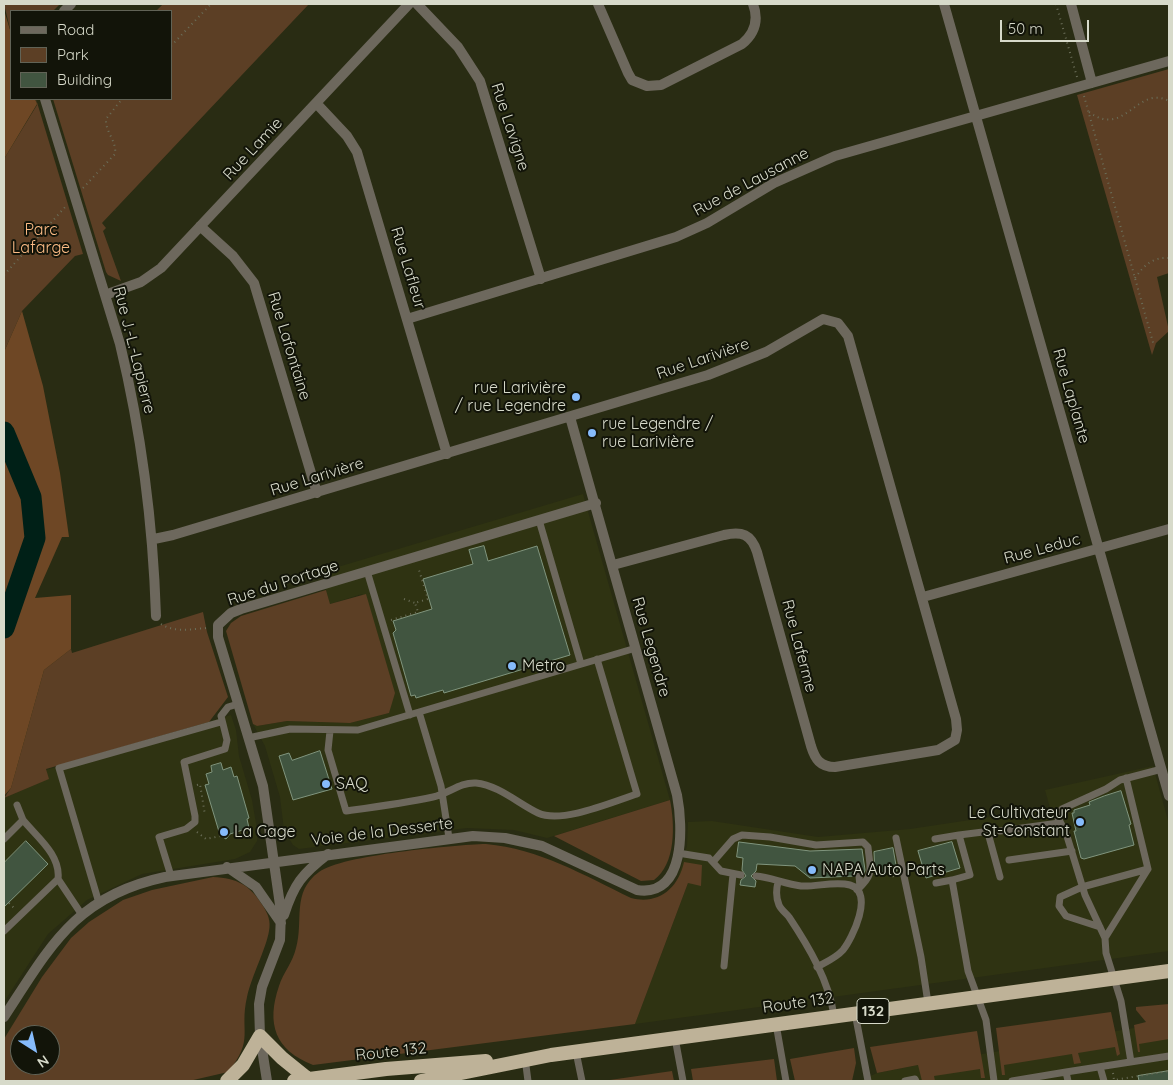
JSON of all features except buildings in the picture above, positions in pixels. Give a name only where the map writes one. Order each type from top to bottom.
[{"type":"highway","name":"Route 132","points":[[421,1081],[551,1055],[1169,970]]},
{"type":"highway","points":[[227,1081],[243,1065],[260,1036],[282,1058],[308,1079]]},
{"type":"highway","name":"Route 132","points":[[294,1081],[386,1068],[525,1059]]},
{"type":"street","name":"Rue Lamie","points":[[105,295],[152,276],[409,4]]},
{"type":"street","name":"Rue Lavigne","points":[[417,4],[458,47],[480,81],[541,279]]},
{"type":"street","points":[[598,4],[632,80],[639,84],[654,87],[672,80],[742,44],[750,37],[756,22],[753,4]]},
{"type":"street","name":"Rue Laplante","points":[[944,4],[1169,796]]},
{"type":"street","points":[[1071,4],[1092,83]]},
{"type":"street","name":"Rue de Lausanne","points":[[407,319],[684,234],[783,179],[835,156],[1169,62]]},
{"type":"street","name":"Rue J.-L.-Lapierre","points":[[45,100],[120,344],[135,414],[154,539],[156,616]]},
{"type":"street","name":"Rue Lafleur","points":[[316,103],[347,136],[357,152],[447,454]]},
{"type":"street","name":"Rue Lafontaine","points":[[200,226],[237,261],[254,283],[317,493]]},
{"type":"street","name":"Rue Larivière","points":[[154,539],[317,493],[722,371],[766,352],[818,321],[833,320],[842,326],[848,336],[956,719],[955,740]]},
{"type":"street","name":"Rue Legendre","points":[[570,417],[677,795],[681,825],[678,853],[672,874],[664,884]]},
{"type":"street","name":"Rue du Portage","points":[[282,924],[266,800],[217,631],[224,619],[241,609],[596,504]]},
{"type":"street","name":"Rue Leduc","points":[[923,597],[1169,529]]},
{"type":"street","name":"Rue Laferme","points":[[613,565],[724,535],[741,533],[746,535],[750,538],[757,552],[811,746],[819,762],[825,766],[835,767],[938,750],[955,740]]},
{"type":"street","name":"Voie de la Desserte","points":[[5,1013],[47,949],[82,915],[99,903],[132,886],[171,876],[449,838],[489,836],[517,840],[554,851],[637,890],[654,890],[664,884]]},
{"type":"street","name":"Rue du Portage","points":[[267,1081],[258,1011],[261,993],[278,947],[282,924],[296,883],[303,874],[328,854]]},
{"type":"street","points":[[227,867],[260,890],[282,924]]},
{"type":"lane","points":[[539,520],[581,664]]},
{"type":"lane","points":[[367,572],[410,715]]},
{"type":"lane","points":[[248,738],[290,729],[358,730],[636,648]]},
{"type":"lane","points":[[330,731],[328,750],[346,811],[432,798],[461,785],[478,783],[496,789],[539,814],[559,817],[637,794],[597,659]]},
{"type":"lane","points":[[171,876],[159,836],[186,828],[194,822],[191,791],[184,762],[225,749],[226,740],[221,722],[224,711],[238,704]]},
{"type":"lane","points":[[419,712],[442,794],[449,838]]},
{"type":"lane","points":[[99,903],[59,768],[221,722]]},
{"type":"lane","points":[[1131,1062],[1121,1002],[1106,953],[1105,938],[1082,887],[1066,833],[1059,823],[1057,816],[1062,809],[1126,778],[1162,769]]},
{"type":"lane","points":[[1105,938],[1148,869],[1126,778]]},
{"type":"lane","points":[[4,931],[58,879],[59,871],[54,856],[23,820],[17,805]]},
{"type":"lane","points":[[4,839],[23,820]]},
{"type":"lane","points":[[1000,831],[1059,823]]},
{"type":"lane","points":[[935,839],[983,832],[988,833],[1000,877]]},
{"type":"lane","points":[[713,862],[733,839],[742,835],[770,836],[816,845],[862,842],[868,847],[871,872],[869,880],[857,888],[841,885],[802,886],[756,876]]},
{"type":"lane","points":[[948,881],[970,874],[959,835]]},
{"type":"lane","points":[[896,838],[921,957],[928,1003]]},
{"type":"lane","points":[[1009,860],[1072,851]]},
{"type":"lane","points":[[678,853],[703,856],[713,862],[720,871],[737,874],[724,966]]},
{"type":"lane","points":[[1100,927],[1075,920],[1062,912],[1058,902],[1060,897],[1082,887],[1148,869]]},
{"type":"lane","points":[[948,881],[948,872],[948,881],[968,971],[986,1020],[994,1081]]},
{"type":"lane","points":[[818,967],[840,953],[852,935],[862,905],[857,888],[847,876],[841,885]]},
{"type":"lane","points":[[58,879],[82,915]]},
{"type":"lane","points":[[778,882],[776,894],[779,906],[789,917],[818,967],[831,995],[834,1016]]},
{"type":"lane","points":[[855,1013],[868,1081]]},
{"type":"lane","points":[[776,1024],[786,1081]]},
{"type":"lane","points":[[675,1038],[683,1081]]},
{"type":"lane","points":[[576,1052],[582,1081]]},
{"type":"lane","points":[[1012,1081],[1169,1056]]},
{"type":"lane","points":[[525,1059],[528,1081]]},
{"type":"lane","points":[[1100,1067],[1104,1081]]},
{"type":"lane","points":[[1066,1072],[1068,1081]]},
{"type":"lane","points":[[905,1081],[915,1079],[916,1081]]},
{"type":"path","points":[[172,45],[211,4]]},
{"type":"path","points":[[1056,4],[1077,77]]},
{"type":"path","points":[[1083,94],[1154,346]]},
{"type":"path","points":[[1088,111],[1101,119],[1112,121],[1149,98],[1157,97],[1169,101]]},
{"type":"path","points":[[81,190],[115,154],[116,147],[107,130],[106,119],[121,100]]},
{"type":"path","points":[[4,275],[68,204]]},
{"type":"path","points":[[1135,278],[1140,270],[1155,258],[1169,258]]},
{"type":"path","points":[[404,599],[415,603],[428,599],[422,580]]},
{"type":"path","points":[[389,621],[418,612],[415,603]]},
{"type":"path","points":[[156,616],[160,624],[168,629],[207,628]]},
{"type":"path","points":[[9,903],[16,910]]},
{"type":"path","points":[[1114,1080],[1169,1071]]},
{"type":"shaded area","points":[[4,10],[10,30],[10,100],[35,100],[37,104],[4,159]]},
{"type":"shaded area","points":[[22,311],[43,386],[60,473],[69,537],[62,537],[35,598],[71,595],[71,649],[44,670],[11,788],[4,796],[4,352]]},
{"type":"shaded area","points":[[583,494],[670,800],[547,838],[514,830],[467,828],[299,849],[293,845],[284,830],[280,797],[265,746],[253,724],[257,726],[287,721],[350,723],[389,713],[362,594],[330,604],[321,572]]},
{"type":"shaded area","points":[[231,715],[236,730],[239,756],[252,800],[257,829],[257,841],[250,852],[235,859],[142,874],[87,900],[48,934],[4,1002],[4,798],[48,779],[46,770]]},
{"type":"shaded area","points":[[1153,766],[1169,824],[1169,951],[635,1024],[688,883],[678,878],[687,846],[688,822],[712,821],[818,837],[910,829],[1050,808],[1045,790]]},
{"type":"shaded area","points":[[1169,1022],[1169,1081],[859,1081],[877,1073],[918,1065]]},
{"type":"green space","points":[[4,4],[60,4],[54,10],[10,10],[10,29]]},
{"type":"green space","points":[[163,4],[309,4],[102,223],[106,228],[103,231],[121,281],[108,275],[106,272],[53,100],[172,100],[172,10],[157,10]]},
{"type":"green space","points":[[1169,69],[1169,273],[1157,277],[1169,331],[1156,343],[1152,355],[1077,95]]},
{"type":"green space","name":"Parc Lafarge","points":[[36,100],[83,254],[75,256],[22,311],[4,352],[4,159],[37,105]]},
{"type":"green space","points":[[326,590],[330,604],[366,594],[395,693],[389,713],[350,723],[287,721],[257,726],[253,724],[226,631],[231,623],[241,616]]},
{"type":"green space","points":[[203,612],[207,632],[228,697],[209,722],[46,769],[49,779],[4,798],[11,788],[44,670],[71,649],[72,653]]},
{"type":"green space","points":[[670,800],[673,832],[670,854],[661,873],[654,880],[641,881],[554,836]]},
{"type":"green space","points":[[486,844],[524,851],[543,857],[631,898],[641,900],[658,897],[672,887],[681,872],[684,862],[702,865],[701,886],[688,883],[635,1024],[313,1065],[290,1052],[277,1034],[273,1012],[279,986],[296,948],[300,907],[305,889],[310,880],[319,872],[331,866],[373,856],[449,846]]},
{"type":"green space","points":[[213,877],[229,879],[242,884],[253,893],[263,906],[268,915],[269,931],[247,997],[244,1019],[244,1043],[236,1061],[228,1072],[189,1081],[4,1081],[4,1039],[10,1029],[10,1075],[60,1075],[60,1025],[13,1025],[42,977],[71,938],[89,922],[123,900],[152,890]]},
{"type":"green space","points":[[1169,1004],[1169,1039],[1139,1044],[1140,1052],[1138,1052],[1134,1025],[1146,1022],[1136,1010],[1136,1007]]},
{"type":"green space","points":[[1111,1012],[1120,1054],[1117,1056],[1115,1047],[1078,1053],[1081,1063],[1074,1064],[1072,1054],[1004,1065],[1005,1075],[1002,1075],[996,1028]]},
{"type":"green space","points":[[977,1031],[985,1078],[981,1078],[980,1069],[934,1076],[935,1081],[922,1081],[918,1065],[877,1073],[870,1047]]},
{"type":"green space","points":[[854,1048],[856,1063],[852,1081],[795,1081],[790,1059]]},
{"type":"green space","points":[[774,1059],[777,1081],[693,1081],[691,1069]]},
{"type":"green space","points":[[672,1071],[674,1081],[603,1081]]},
{"type":"waterway","points":[[4,432],[31,497],[35,538],[4,628]]},
{"type":"place","name":"rue Larivière / rue Legendre","points":[[576,397]]},
{"type":"place","name":"rue Legendre / rue Larivière","points":[[592,433]]},
{"type":"place","name":"Metro","points":[[512,666]]},
{"type":"place","name":"SAQ","points":[[326,784]]},
{"type":"place","name":"Le Cultivateur St-Constant","points":[[1080,822]]},
{"type":"place","name":"La Cage","points":[[224,832]]},
{"type":"place","name":"NAPA Auto Parts","points":[[812,870]]}]
